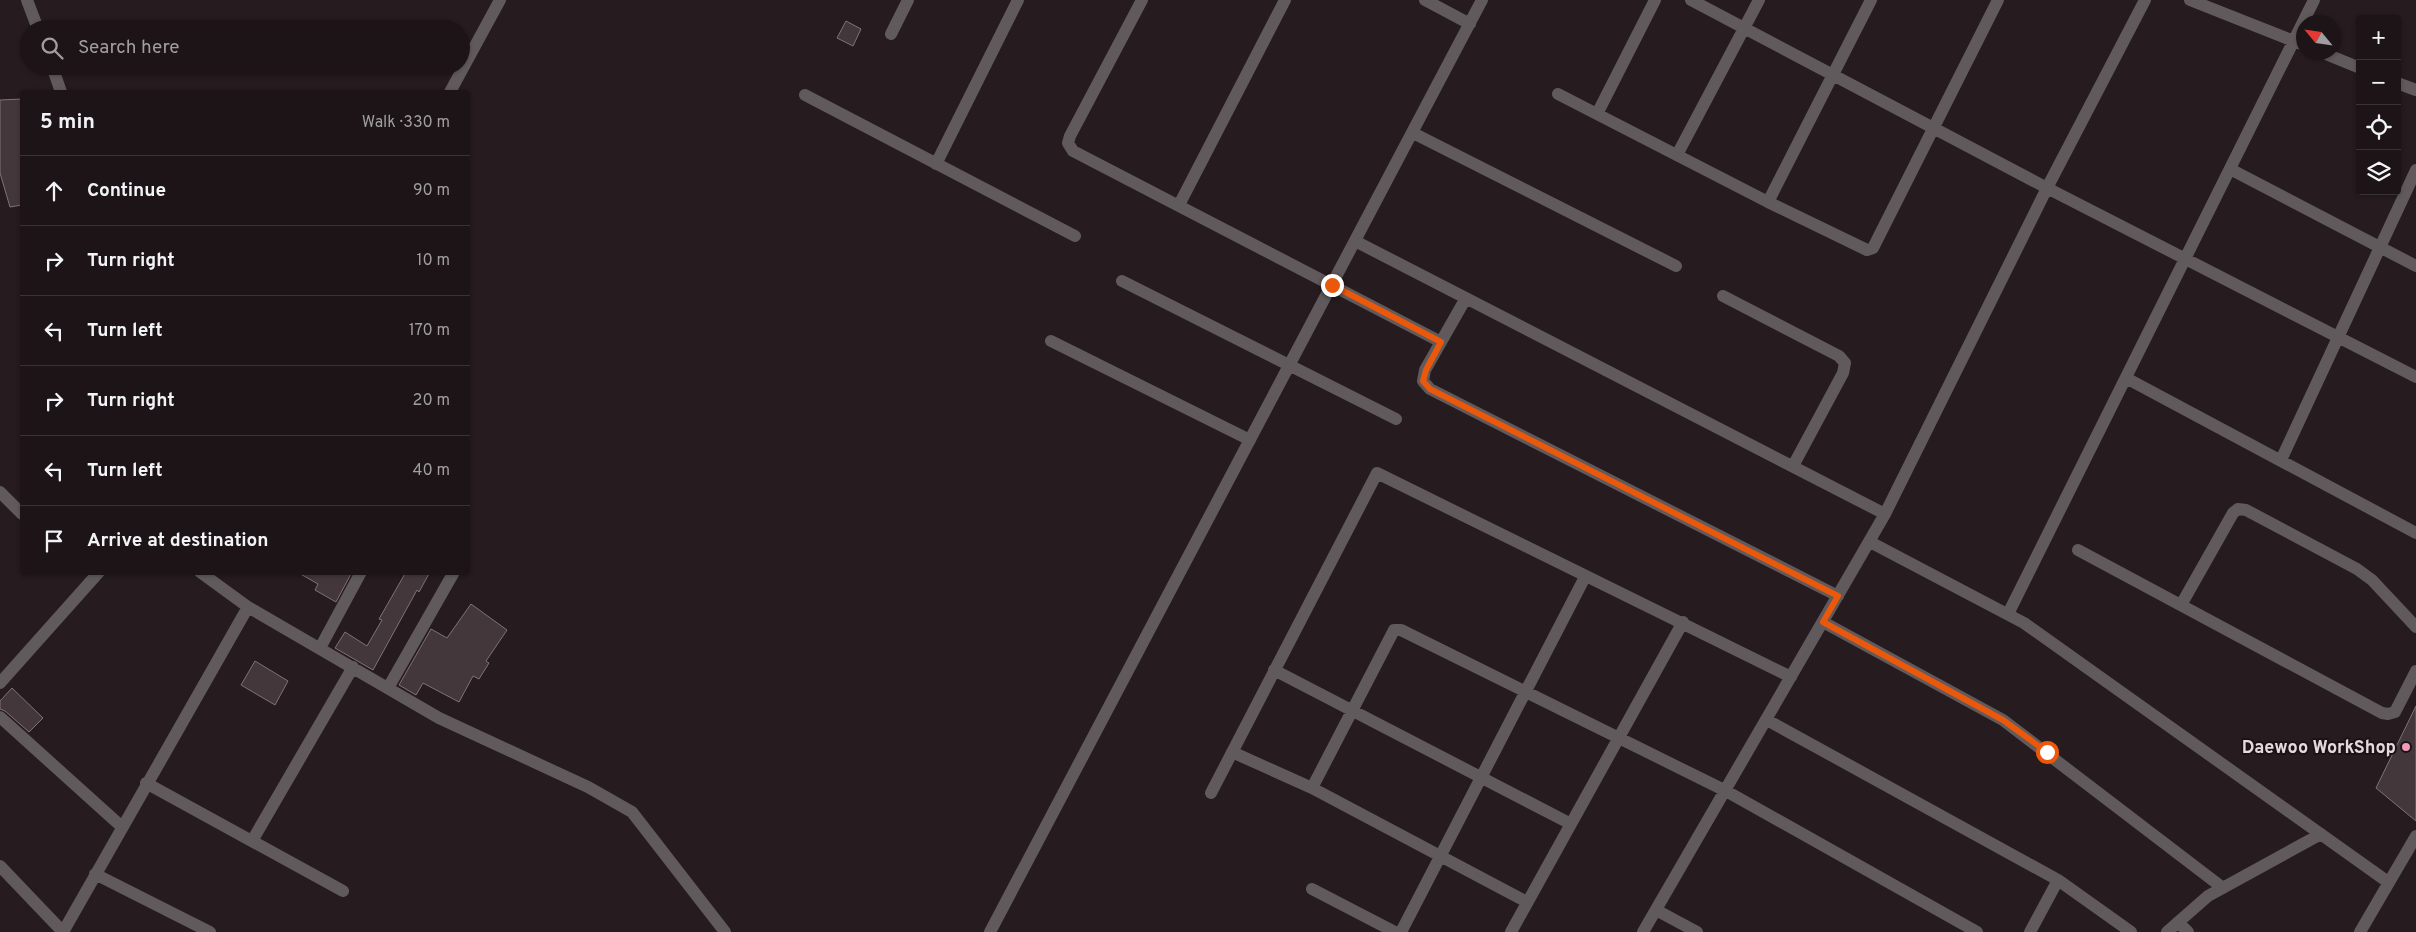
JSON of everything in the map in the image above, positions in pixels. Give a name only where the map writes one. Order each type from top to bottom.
[{"type":"street","points":[[27,0],[35,20]]},
{"type":"street","points":[[470,55],[500,0]]},
{"type":"street","points":[[891,34],[908,0]]},
{"type":"street","points":[[936,164],[1018,0]]},
{"type":"street","points":[[1142,0],[1068,143],[1073,151],[1441,342]]},
{"type":"street","points":[[1179,205],[1285,0]]},
{"type":"street","points":[[1425,0],[1470,24]]},
{"type":"street","points":[[990,932],[1482,0]]},
{"type":"street","points":[[1597,114],[1654,0]]},
{"type":"street","points":[[1691,0],[2047,188],[2416,377]]},
{"type":"street","points":[[1676,155],[1759,0]]},
{"type":"street","points":[[1768,202],[1871,0]]},
{"type":"street","points":[[1558,94],[1768,202],[1867,250],[1872,248],[1998,0]]},
{"type":"street","points":[[1643,932],[1870,542],[2047,188],[2145,0]]},
{"type":"street","points":[[2190,0],[2296,42]]},
{"type":"street","points":[[2308,15],[2314,0]]},
{"type":"street","points":[[2008,614],[2230,169],[2296,47]]},
{"type":"street","points":[[2340,60],[2356,66]]},
{"type":"street","points":[[55,75],[60,90]]},
{"type":"street","points":[[451,90],[459,75]]},
{"type":"street","points":[[2401,84],[2416,90]]},
{"type":"street","points":[[805,95],[1075,236]]},
{"type":"street","points":[[1412,133],[1676,266]]},
{"type":"street","points":[[2230,169],[2416,266]]},
{"type":"street","points":[[2281,460],[2416,170]]},
{"type":"street","points":[[1355,241],[1885,514]]},
{"type":"street","points":[[1122,281],[1396,419]]},
{"type":"street","points":[[1723,296],[1839,356],[1845,363],[1843,373],[1793,466]]},
{"type":"street","points":[[1466,298],[1426,370],[1423,381],[1430,389],[1838,596]]},
{"type":"street","points":[[1051,341],[1250,440]]},
{"type":"street","points":[[2126,378],[2416,532]]},
{"type":"street","points":[[1211,793],[1376,473],[1585,577],[1683,622],[1791,677]]},
{"type":"street","points":[[0,492],[20,512]]},
{"type":"street","points":[[2181,605],[2232,513],[2238,509],[2246,510],[2357,569],[2372,580],[2416,627]]},
{"type":"street","points":[[1870,542],[2008,614],[2056,645],[2388,882]]},
{"type":"street","points":[[2078,550],[2382,713],[2395,712],[2416,670]]},
{"type":"street","points":[[0,683],[91,575]]},
{"type":"street","points":[[204,575],[248,607],[439,718],[588,786],[632,812],[725,932]]},
{"type":"street","points":[[320,648],[360,575]]},
{"type":"street","points":[[388,688],[452,575]]},
{"type":"street","points":[[1401,932],[1585,577]]},
{"type":"street","points":[[0,866],[63,932],[146,783],[248,607]]},
{"type":"street","points":[[1511,932],[1683,622]]},
{"type":"street","points":[[1823,622],[2003,720],[2223,888]]},
{"type":"street","points":[[1312,788],[1394,630],[1402,630],[1525,693],[1726,791],[1978,932]]},
{"type":"street","points":[[252,841],[353,667]]},
{"type":"street","points":[[1274,670],[1571,824]]},
{"type":"street","points":[[0,717],[122,827]]},
{"type":"street","points":[[1767,720],[2058,880],[2131,932]]},
{"type":"street","points":[[1232,752],[1312,788],[1528,902]]},
{"type":"street","points":[[146,783],[343,891]]},
{"type":"street","points":[[2167,932],[2208,896],[2321,834]]},
{"type":"street","points":[[2360,932],[2416,836]]},
{"type":"street","points":[[96,874],[210,932]]},
{"type":"street","points":[[2030,932],[2058,880]]},
{"type":"street","points":[[1312,889],[1395,932]]},
{"type":"street","points":[[1656,910],[1698,932]]},
{"type":"street","points":[[2178,922],[2188,932]]},
{"type":"building","points":[[846,21],[861,29],[853,46],[837,38]]},
{"type":"building","points":[[20,99],[20,205],[10,207],[0,173],[0,100]]},
{"type":"building","points":[[302,575],[350,575],[336,602],[315,590],[318,584]]},
{"type":"building","points":[[404,575],[428,575],[419,592],[417,590],[373,670],[335,648],[345,632],[367,646],[382,620],[379,619]]},
{"type":"building","points":[[471,604],[507,630],[486,661],[489,663],[479,679],[473,676],[459,702],[423,683],[416,695],[399,685],[431,629],[447,638]]},
{"type":"building","points":[[255,661],[288,681],[275,705],[241,685]]},
{"type":"building","points":[[12,688],[43,718],[29,732],[5,711],[0,709],[0,701]]},
{"type":"building","name":"Daewoo WorkShop","points":[[2416,706],[2416,821],[2376,788]]},
{"type":"place","name":"Daewoo WorkShop","points":[[2406,747]]},
{"type":"route","points":[[1332,285],[1441,342],[1431,358],[1423,381],[1430,389],[1838,596],[1823,622],[2003,720],[2047,752]]}]
